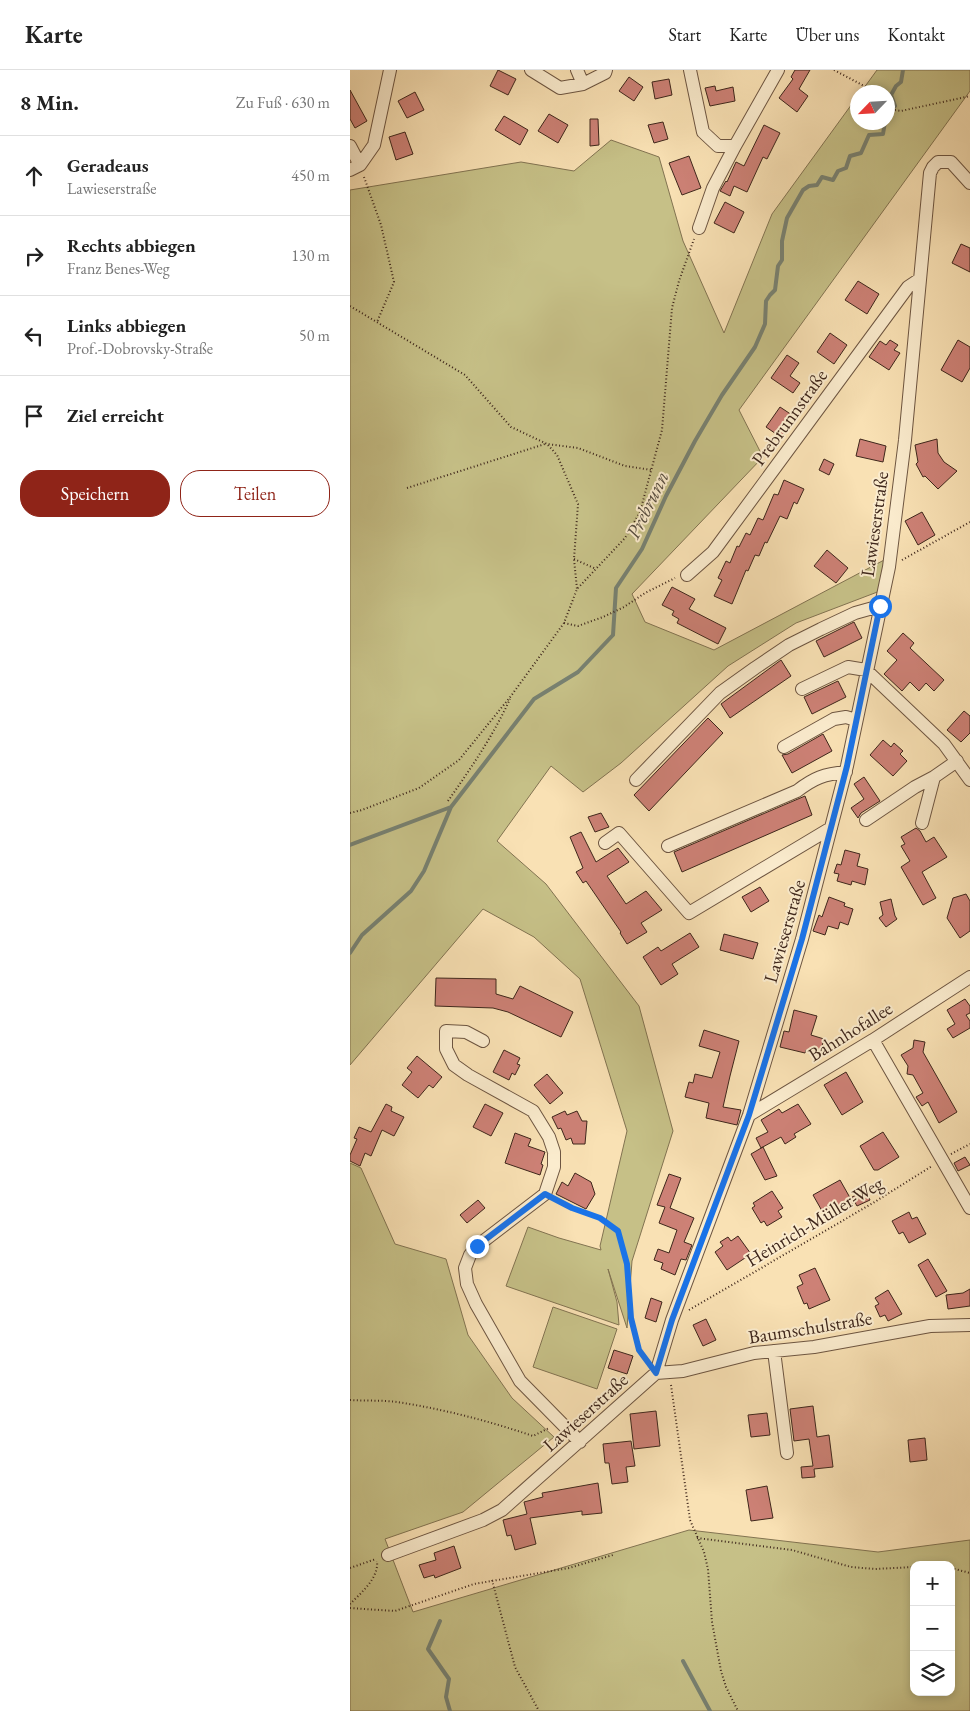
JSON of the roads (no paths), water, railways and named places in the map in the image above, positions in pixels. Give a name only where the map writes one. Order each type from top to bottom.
[{"type":"street","points":[[355,167],[374,146],[390,70]]},
{"type":"street","points":[[532,70],[560,88],[583,84],[605,73],[606,70]]},
{"type":"street","points":[[577,70],[583,84]]},
{"type":"street","points":[[690,70],[703,132],[718,146],[735,146]]},
{"type":"street","points":[[699,228],[713,188],[778,70]]},
{"type":"street","points":[[350,146],[355,167]]},
{"type":"street","name":"Lawieserstraße","points":[[382,1557],[483,1520],[502,1510],[662,1373],[672,1320],[749,1115],[802,939],[846,772],[888,567],[905,440],[929,182],[933,167],[938,162],[951,162],[970,183]]},
{"type":"street","name":"Prebrunnstraße","points":[[687,576],[713,552],[908,288],[920,279]]},
{"type":"street","points":[[636,780],[720,693],[789,646],[855,613],[880,606]]},
{"type":"street","points":[[802,689],[848,667],[866,670],[944,744],[970,780]]},
{"type":"street","points":[[784,747],[834,719],[846,717],[856,720]]},
{"type":"street","points":[[866,820],[957,761]]},
{"type":"street","points":[[668,846],[797,791],[809,781],[820,776],[846,772]]},
{"type":"street","points":[[922,823],[934,777]]},
{"type":"street","points":[[605,843],[619,833],[689,913],[831,828]]},
{"type":"street","name":"Bahnhofallee","points":[[749,1115],[873,1040],[970,978]]},
{"type":"street","points":[[483,1041],[466,1032],[446,1031],[446,1049],[454,1065],[468,1075],[533,1111],[549,1136],[554,1152],[554,1167],[545,1194],[477,1246],[465,1268],[467,1284],[476,1304],[520,1381],[580,1442]]},
{"type":"street","points":[[873,1040],[970,1208]]},
{"type":"street","name":"Baumschulstraße","points":[[662,1373],[683,1371],[754,1353],[814,1346],[930,1326],[970,1325]]},
{"type":"street","points":[[774,1351],[788,1453]]},
{"type":"waterway","name":"Prebrunn","points":[[895,88],[901,82],[903,70]]},
{"type":"waterway","name":"Prebrunn","points":[[350,845],[451,807],[534,699],[578,672],[613,635],[616,588],[642,549],[666,496],[695,441],[722,395],[755,347],[765,324],[766,301],[775,290],[778,266],[782,260],[782,241],[787,218],[803,190],[809,186],[817,185],[822,177],[833,180],[838,171],[846,168],[850,156],[861,153],[869,135],[883,134],[884,130]]},
{"type":"waterway","points":[[350,953],[362,935],[411,891],[424,871],[451,807]]},
{"type":"waterway","points":[[440,1621],[428,1649],[449,1679],[446,1697],[450,1711]]},
{"type":"waterway","points":[[683,1661],[710,1711]]}]
